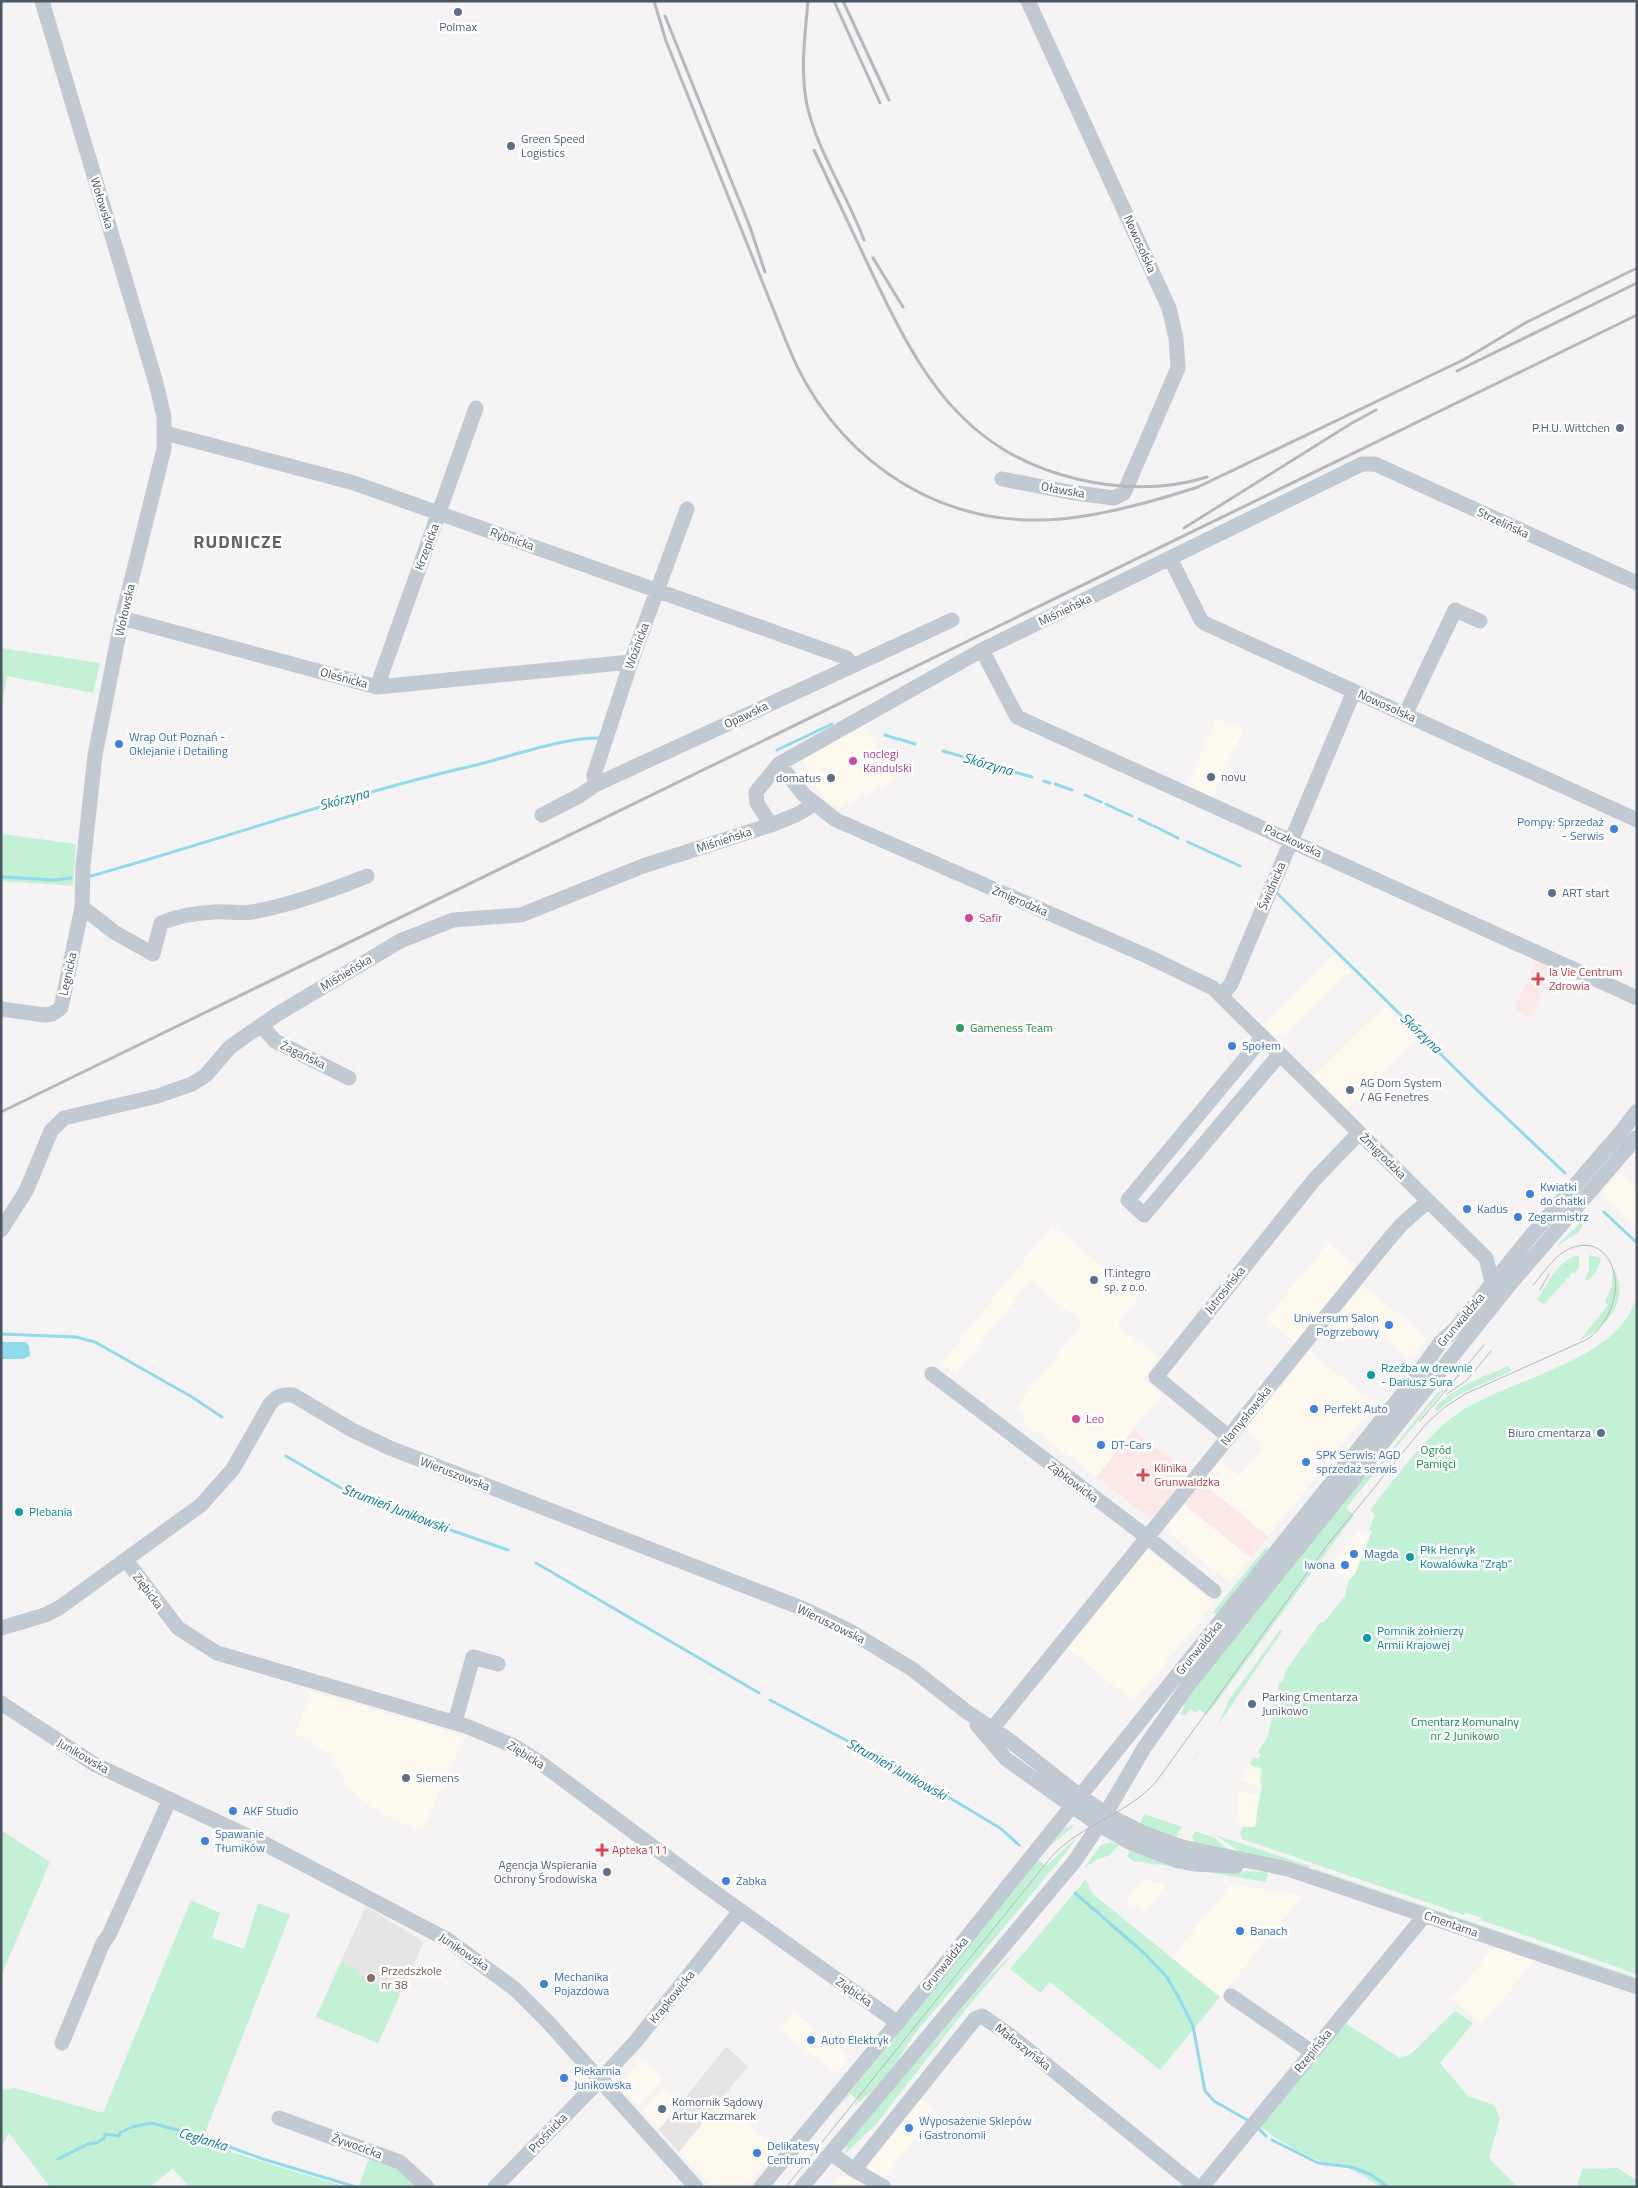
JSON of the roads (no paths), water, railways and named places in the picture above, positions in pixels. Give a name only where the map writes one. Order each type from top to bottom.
[{"type":"street","name":"Wołowska","points":[[42,1],[156,383],[165,433],[164,449],[122,618],[96,755],[83,866],[82,907]]},
{"type":"street","name":"Nowosolska","points":[[1028,1],[1169,308],[1176,338],[1178,368],[1124,493]]},
{"type":"street","name":"Krzepicka","points":[[377,687],[476,408]]},
{"type":"street","name":"Rybnicka","points":[[165,433],[354,483],[847,658],[851,666]]},
{"type":"street","name":"Miśnieńska","points":[[771,825],[757,804],[756,792],[779,764],[982,650],[1369,462]]},
{"type":"street","name":"Strzelińska","points":[[1369,462],[1637,583]]},
{"type":"street","name":"Oławska","points":[[1002,479],[1114,498],[1124,493]]},
{"type":"street","name":"Woźnicka","points":[[595,785],[594,775],[631,662],[686,509]]},
{"type":"street","name":"Nowosolska","points":[[1170,558],[1204,623],[1637,820]]},
{"type":"street","points":[[1406,715],[1455,610],[1480,621]]},
{"type":"street","name":"Oleśnicka","points":[[122,618],[377,687],[631,662]]},
{"type":"street","name":"Opawska","points":[[542,815],[579,796],[595,785],[952,620]]},
{"type":"street","name":"Paczkowska","points":[[982,650],[1017,717],[1637,998]]},
{"type":"street","name":"Świdnicka","points":[[1222,995],[1231,984],[1354,691]]},
{"type":"street","name":"Żmigrodzka","points":[[779,764],[788,778],[814,804],[836,820],[1147,956],[1213,988],[1486,1258]]},
{"type":"street","name":"Miśnieńska","points":[[1,1230],[26,1191],[51,1131],[64,1118],[158,1096],[192,1084],[206,1075],[230,1047],[400,942],[453,920],[521,915],[643,866],[771,825],[798,814],[814,804]]},
{"type":"street","points":[[82,907],[114,932],[153,954],[161,923],[173,918],[214,912],[250,912],[336,888],[367,876]]},
{"type":"street","name":"Legnicka","points":[[1,1008],[45,1015],[58,1011],[61,1008],[82,907]]},
{"type":"street","name":"Żagańska","points":[[262,1026],[275,1041],[350,1078]]},
{"type":"street","points":[[1263,1037],[1128,1200],[1144,1215],[1280,1054]]},
{"type":"street","name":"Grunwaldzka","points":[[761,2187],[898,2022],[1406,1391],[1440,1343],[1457,1327],[1492,1282],[1636,1115]]},
{"type":"street","name":"Jutrosińska","points":[[1229,1437],[1156,1377],[1314,1180],[1359,1133]]},
{"type":"street","name":"Grunwaldzka","points":[[802,2187],[1052,1890],[1103,1819],[1144,1748],[1189,1684],[1511,1283],[1637,1137]]},
{"type":"street","name":"Namysłowska","points":[[992,1729],[1384,1245],[1401,1225],[1428,1201]]},
{"type":"street","points":[[1492,1282],[1486,1258],[1498,1259],[1514,1256]]},
{"type":"street","name":"Ząbkowicka","points":[[932,1374],[1214,1591]]},
{"type":"street","name":"Wieruszowska","points":[[1,1628],[40,1617],[59,1608],[201,1505],[233,1469],[270,1404],[277,1396],[293,1395],[352,1430],[390,1448],[817,1614],[905,1664],[992,1729],[1076,1801]]},
{"type":"street","name":"Ziębicka","points":[[126,1560],[178,1628],[212,1650],[243,1662],[455,1722],[506,1742],[538,1761],[740,1911],[898,2022]]},
{"type":"street","points":[[455,1722],[474,1657],[498,1664]]},
{"type":"street","name":"Junikowska","points":[[1,1703],[94,1764],[275,1850],[448,1940],[515,1989],[548,2022],[696,2187]]},
{"type":"street","name":"Wieruszowska","points":[[967,1712],[1006,1759],[1103,1819]]},
{"type":"street","points":[[62,2043],[103,1943],[109,1935],[170,1799]]},
{"type":"street","name":"Cmentarna","points":[[1103,1819],[1175,1845],[1288,1869],[1637,1987]]},
{"type":"street","name":"Krapkowicka","points":[[600,2080],[636,2041],[740,1911]]},
{"type":"street","name":"Rzepińska","points":[[1202,2187],[1425,1915]]},
{"type":"street","points":[[1231,1996],[1312,2052]]},
{"type":"street","name":"Małoszyńska","points":[[854,2170],[975,2019],[982,2016],[1011,2036],[1197,2187]]},
{"type":"street","name":"Prośnicka","points":[[495,2187],[600,2080]]},
{"type":"street","name":"Żywocicka","points":[[279,2118],[400,2162],[427,2187]]},
{"type":"street","points":[[831,2152],[854,2170],[884,2187]]},
{"type":"water","points":[[1,1342],[26,1342],[29,1346],[30,1356],[23,1359],[1,1359]]},
{"type":"waterway","name":"Skórzyna","points":[[777,750],[832,724]]},
{"type":"waterway","name":"Skórzyna","points":[[885,735],[897,739]]},
{"type":"waterway","name":"Skórzyna","points":[[91,876],[427,777],[554,744],[601,738]]},
{"type":"waterway","name":"Skórzyna","points":[[899,739],[915,744]]},
{"type":"waterway","name":"Skórzyna","points":[[943,751],[1032,777]]},
{"type":"waterway","name":"Skórzyna","points":[[1044,781],[1050,783]]},
{"type":"waterway","name":"Skórzyna","points":[[1055,784],[1072,790]]},
{"type":"waterway","name":"Skórzyna","points":[[1085,795],[1101,802]]},
{"type":"waterway","name":"Skórzyna","points":[[1106,804],[1114,808]]},
{"type":"waterway","name":"Skórzyna","points":[[1116,809],[1132,816]]},
{"type":"waterway","name":"Skórzyna","points":[[1139,819],[1151,825]]},
{"type":"waterway","name":"Skórzyna","points":[[1154,826],[1178,838]]},
{"type":"waterway","name":"Skórzyna","points":[[1188,842],[1240,866]]},
{"type":"waterway","name":"Skórzyna","points":[[1,877],[55,880],[71,878]]},
{"type":"waterway","name":"Skórzyna","points":[[1277,893],[1478,1091],[1565,1173]]},
{"type":"waterway","name":"Skórzyna","points":[[1604,1212],[1637,1243]]},
{"type":"waterway","name":"Strumień Junikowski","points":[[1,1334],[76,1337],[95,1342],[192,1397],[222,1417]]},
{"type":"waterway","name":"Strumień Junikowski","points":[[286,1456],[346,1491],[508,1550]]},
{"type":"waterway","name":"Strumień Junikowski","points":[[536,1563],[759,1693]]},
{"type":"waterway","name":"Strumień Junikowski","points":[[770,1700],[910,1774],[1000,1828],[1019,1845]]},
{"type":"waterway","name":"Strumień Junikowski","points":[[1075,1893],[1144,1953],[1166,1976],[1193,2026],[1205,2091],[1214,2101],[1249,2121]]},
{"type":"waterway","name":"Ceglanka","points":[[58,2159],[88,2144],[97,2143],[104,2138],[105,2134],[119,2136],[121,2132],[132,2127],[151,2123],[196,2135],[263,2159],[356,2187]]},
{"type":"waterway","name":"Strumień Junikowski","points":[[1259,2129],[1266,2136]]},
{"type":"waterway","name":"Strumień Junikowski","points":[[1272,2140],[1318,2163],[1351,2167],[1370,2174],[1388,2187]]},
{"type":"tram line","points":[[786,2187],[1052,1856],[1090,1827],[1131,1803],[1156,1782],[1325,1548],[1426,1424],[1445,1407],[1465,1394],[1588,1339],[1603,1323],[1612,1305],[1615,1286],[1613,1270],[1607,1256],[1596,1248],[1582,1245],[1560,1254],[1533,1285]]},
{"type":"tram line","points":[[1540,1290],[1549,1274]]},
{"type":"tram line","points":[[1420,1421],[1484,1345]]},
{"type":"tram line","points":[[1447,1394],[1467,1380],[1491,1351]]},
{"type":"railway","points":[[654,1],[666,41],[788,346],[806,384],[829,418],[857,448],[888,473],[922,494],[960,509],[1000,518],[1062,519],[1122,509],[1198,487],[1465,359],[1527,322],[1637,268]]},
{"type":"railway","points":[[808,1],[803,66],[807,105],[825,157],[864,240]]},
{"type":"railway","points":[[834,1],[880,103]]},
{"type":"railway","points":[[843,1],[889,100]]},
{"type":"railway","points":[[665,16],[750,227],[765,272]]},
{"type":"railway","points":[[814,150],[872,273],[908,343],[927,374],[949,403],[974,428],[1003,449],[1037,466],[1077,479],[1109,485],[1142,487],[1175,484],[1207,477]]},
{"type":"railway","points":[[873,258],[903,307]]},
{"type":"railway","points":[[1457,371],[1637,283]]},
{"type":"railway","points":[[1,1112],[1637,315]]},
{"type":"railway","points":[[1184,528],[1376,410]]},
{"type":"place","name":"Polmax","points":[[458,12]]},
{"type":"place","name":"Green Speed Logistics","points":[[511,146]]},
{"type":"place","name":"P.H.U. Wittchen","points":[[1620,428]]},
{"type":"place","name":"Wrap Out Poznań - Oklejanie i Detailing","points":[[119,744]]},
{"type":"place","name":"noclegi Kandulski","points":[[853,761]]},
{"type":"place","name":"novu","points":[[1211,777]]},
{"type":"place","name":"domatus","points":[[831,778]]},
{"type":"place","name":"Pompy: Sprzedaż - Serwis","points":[[1614,829]]},
{"type":"place","name":"ART start","points":[[1552,893]]},
{"type":"place","name":"Safir","points":[[969,918]]},
{"type":"place","name":"la Vie Centrum Zdrowia","points":[[1538,979]]},
{"type":"place","name":"Gameness Team","points":[[960,1028]]},
{"type":"place","name":"Społem","points":[[1232,1046]]},
{"type":"place","name":"AG Dom System / AG Fenetres","points":[[1350,1090]]},
{"type":"place","name":"Kwiatki do chatki","points":[[1530,1194]]},
{"type":"place","name":"Kadus","points":[[1467,1209]]},
{"type":"place","name":"Zegarmistrz","points":[[1518,1217]]},
{"type":"place","name":"IT.integro sp. z o.o.","points":[[1094,1280]]},
{"type":"place","name":"Universum Salon Pogrzebowy","points":[[1389,1325]]},
{"type":"place","name":"Rzeźba w drewnie - Dariusz Sura","points":[[1371,1375]]},
{"type":"place","name":"Perfekt Auto","points":[[1314,1409]]},
{"type":"place","name":"Leo","points":[[1076,1419]]},
{"type":"place","name":"Biuro cmentarza","points":[[1601,1433]]},
{"type":"place","name":"DT-Cars","points":[[1101,1445]]},
{"type":"place","name":"SPK Serwis: AGD sprzedaż serwis","points":[[1306,1462]]},
{"type":"place","name":"Klinika Grunwaldzka","points":[[1143,1475]]},
{"type":"place","name":"Plebania","points":[[19,1512]]},
{"type":"place","name":"Magda","points":[[1354,1554]]},
{"type":"place","name":"Płk Henryk Kowalówka \"Zrąb\"","points":[[1410,1557]]},
{"type":"place","name":"Iwona","points":[[1345,1565]]},
{"type":"place","name":"Pomnik żołnierzy Armii Krajowej","points":[[1367,1638]]},
{"type":"place","name":"Parking Cmentarza Junikowo","points":[[1252,1704]]},
{"type":"place","name":"Siemens","points":[[406,1778]]},
{"type":"place","name":"AKF Studio","points":[[233,1811]]},
{"type":"place","name":"Spawanie Tłumików","points":[[205,1841]]},
{"type":"place","name":"Apteka111","points":[[602,1850]]},
{"type":"place","name":"Agencja Wspierania Ochrony Środowiska","points":[[607,1872]]},
{"type":"place","name":"Żabka","points":[[726,1881]]},
{"type":"place","name":"Banach","points":[[1240,1931]]},
{"type":"place","name":"Przedszkole nr 38","points":[[371,1978]]},
{"type":"place","name":"Mechanika Pojazdowa","points":[[544,1984]]},
{"type":"place","name":"Auto Elektryk","points":[[811,2040]]},
{"type":"place","name":"Piekarnia Junikowska","points":[[564,2078]]},
{"type":"place","name":"Komornik Sądowy Artur Kaczmarek","points":[[662,2109]]},
{"type":"place","name":"Wyposażenie Sklepów i Gastronomii","points":[[909,2128]]},
{"type":"place","name":"Delikatesy Centrum","points":[[757,2153]]},
{"type":"district","name":"RUDNICZE","points":[[238,542]]},
{"type":"park label","name":"Ogród Pamięci","points":[[1436,1457]]},
{"type":"park label","name":"Cmentarz Komunalny nr 2 Junikowo","points":[[1465,1729]]}]
